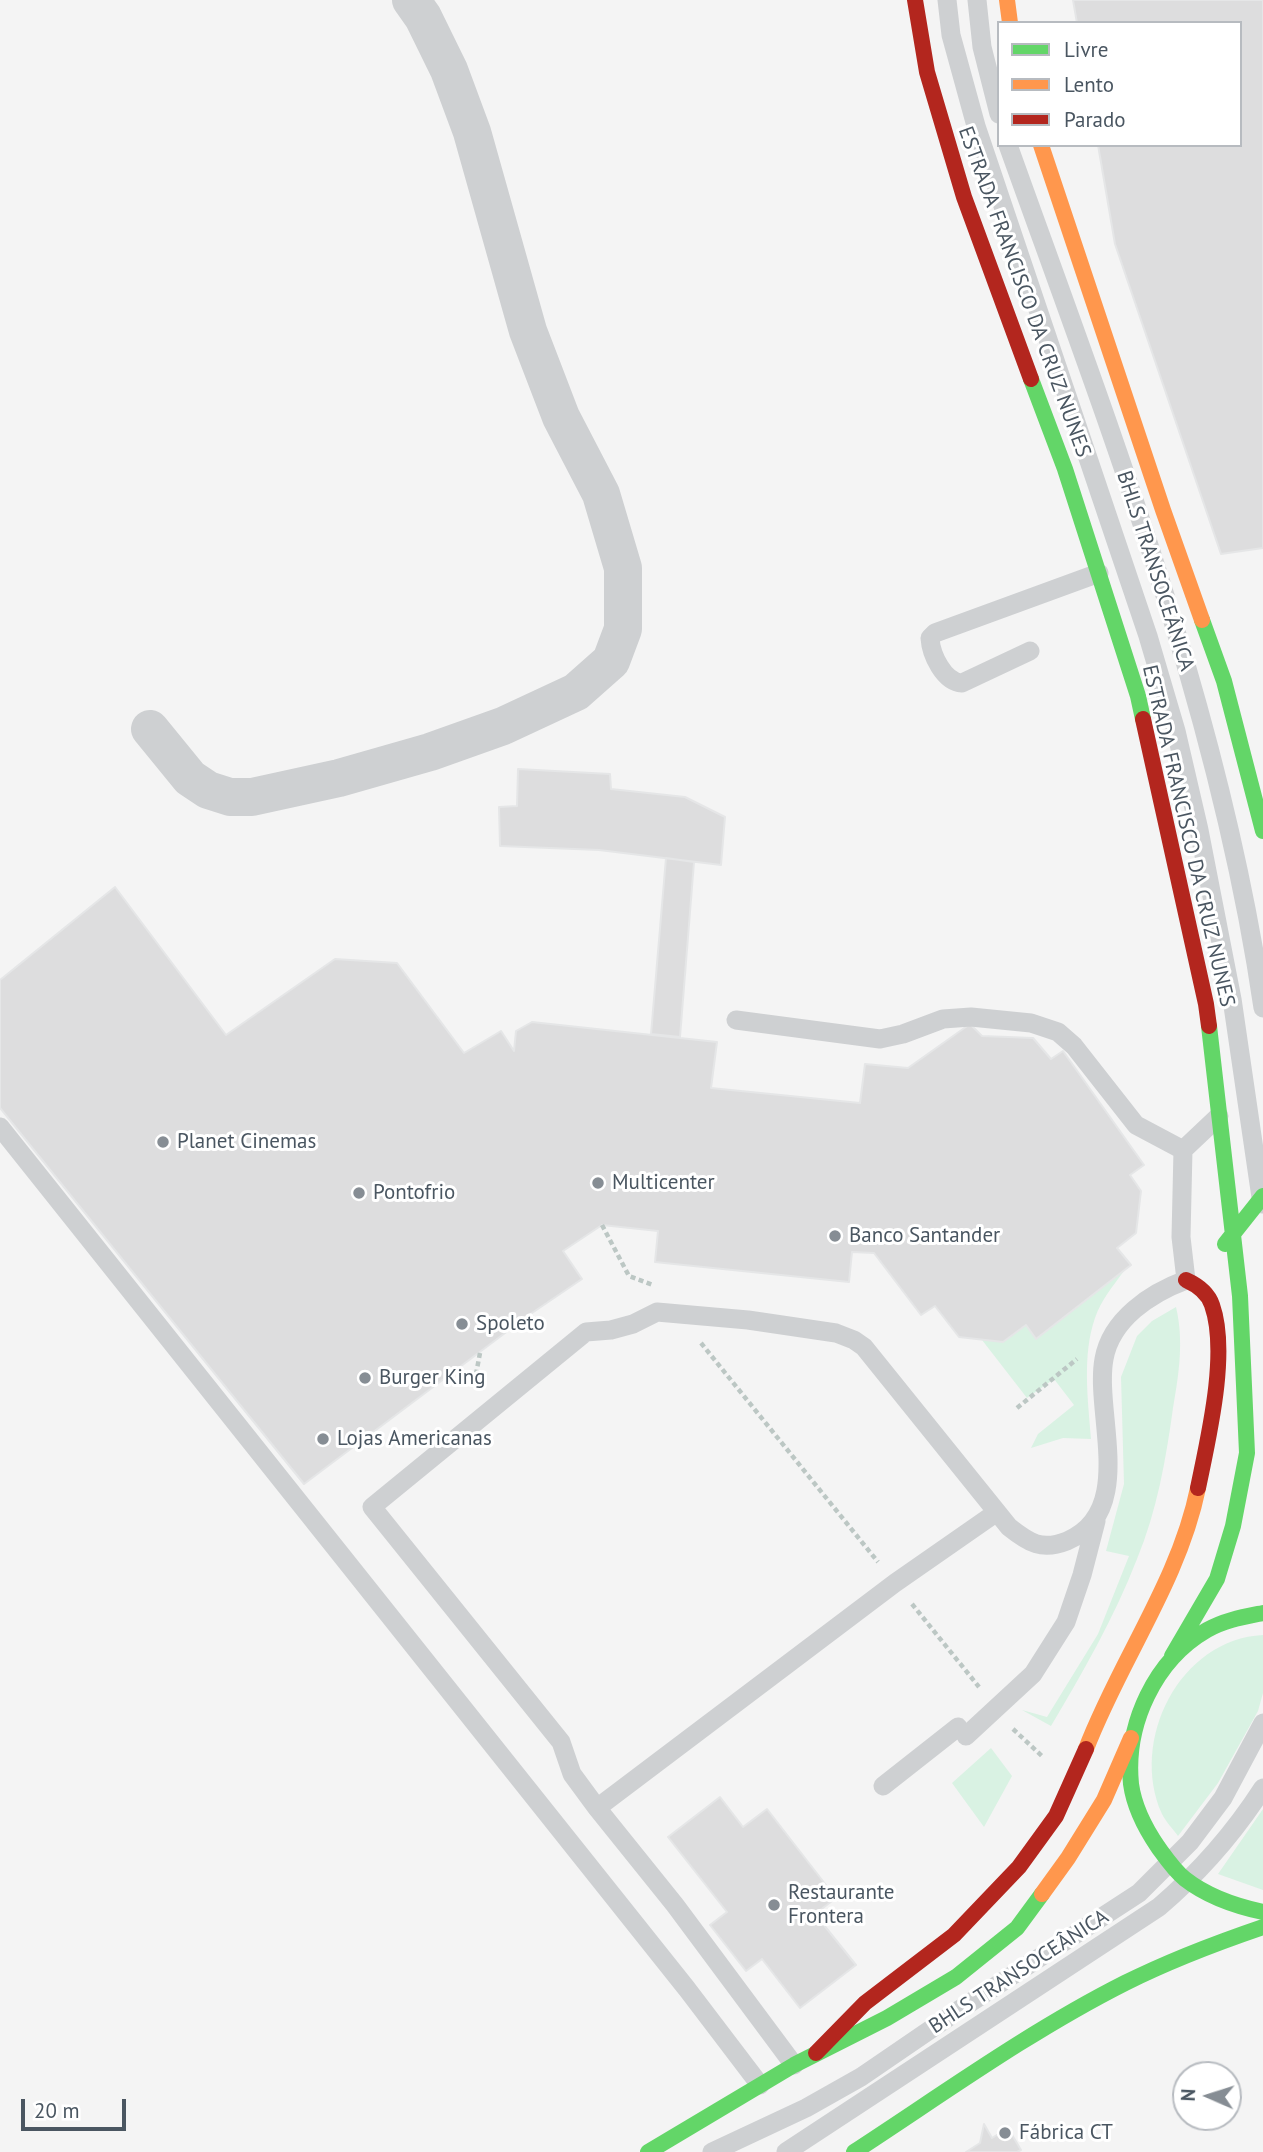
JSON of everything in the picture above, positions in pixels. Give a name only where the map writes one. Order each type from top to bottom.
[{"type":"main road","name":"ESTRADA FRANCISCO DA CRUZ NUNES","points":[[915,0],[927,72],[964,197],[1065,469],[1138,696],[1206,1004],[1240,1296],[1247,1453],[1233,1526],[1217,1579],[1172,1656]]},
{"type":"main road","points":[[1007,0],[1010,21]]},
{"type":"main road","points":[[1042,147],[1163,510],[1224,681],[1263,831]]},
{"type":"main road","points":[[1219,1253],[1234,1231],[1263,1203]]},
{"type":"main road","points":[[1186,1280],[1203,1269]]},
{"type":"main road","points":[[1186,1280],[1204,1279],[1221,1284],[1240,1296],[1224,1310],[1216,1328]]},
{"type":"main road","points":[[816,2053],[865,2003],[954,1935],[986,1904],[1019,1867],[1056,1816],[1073,1782],[1102,1707],[1171,1573],[1194,1509],[1210,1431],[1218,1369],[1212,1304],[1199,1286],[1186,1280]]},
{"type":"main road","points":[[648,2152],[794,2065],[887,2018],[956,1977],[1017,1928],[1068,1857],[1104,1800],[1131,1738],[1140,1709],[1158,1675],[1172,1656],[1206,1629],[1247,1614],[1263,1612]]},
{"type":"main road","points":[[1131,1738],[1131,1783],[1144,1826],[1169,1864],[1188,1882],[1225,1903],[1263,1912]]},
{"type":"main road","points":[[854,2152],[1107,1992],[1215,1943],[1263,1927]]},
{"type":"street","points":[[150,729],[190,778],[208,790],[230,797],[252,797],[339,778],[430,752],[503,726],[576,692],[611,661],[623,629],[623,568],[601,494],[561,418],[528,331],[475,144],[449,70],[423,17],[411,0]]},
{"type":"lane","name":"BHLS TRANSOCEÂNICA","points":[[947,0],[951,35],[976,126],[1148,636],[1176,732],[1199,830],[1232,999],[1263,1203]]},
{"type":"lane","points":[[977,0],[982,47],[997,106]]},
{"type":"lane","name":"BHLS TRANSOCEÂNICA","points":[[1010,147],[1115,444],[1178,641],[1210,755],[1241,884],[1263,1008]]},
{"type":"lane","points":[[1030,652],[962,683],[953,682],[947,677],[930,646],[930,638],[935,633],[1098,573]]},
{"type":"lane","points":[[736,1020],[880,1040],[943,1019],[971,1017],[1031,1023],[1058,1032],[1074,1046],[1136,1125],[1183,1150]]},
{"type":"lane","points":[[884,1786],[996,1708],[1033,1674],[1066,1622],[1082,1576],[1102,1502],[1109,1462],[1104,1359],[1112,1336],[1124,1319],[1142,1304],[1186,1280],[1181,1237],[1183,1150],[1219,1116]]},
{"type":"lane","points":[[0,1127],[687,1989],[760,2085]]},
{"type":"lane","points":[[794,2065],[675,1905],[572,1774],[561,1742],[372,1507],[586,1332],[611,1330],[633,1324],[657,1312],[748,1320],[835,1333],[854,1340],[864,1347],[1009,1527],[1026,1540],[1048,1547],[1084,1533],[1097,1517]]},
{"type":"lane","points":[[597,1808],[895,1583],[997,1511]]},
{"type":"lane","name":"BHLS TRANSOCEÂNICA","points":[[712,2152],[806,2108],[886,2061],[959,2010],[1139,1893],[1190,1842],[1223,1798],[1263,1723]]},
{"type":"lane","name":"BHLS TRANSOCEÂNICA","points":[[786,2152],[1147,1915],[1188,1882],[1244,1816],[1263,1788]]},
{"type":"lane","points":[[886,2061],[956,1977]]},
{"type":"path","points":[[602,1225],[629,1276],[655,1285],[996,1708]]},
{"type":"green space","points":[[1124,1271],[1101,1305],[1088,1347],[1091,1439],[1063,1438],[1031,1448],[1038,1434],[1074,1405],[1054,1379],[1027,1398],[982,1340],[1003,1342],[1026,1325],[1036,1339]]},
{"type":"green space","points":[[1176,1307],[1180,1332],[1179,1370],[1164,1466],[1150,1522],[1128,1581],[1108,1624],[1051,1726],[1022,1710],[1047,1717],[1098,1634],[1129,1556],[1106,1551],[1124,1484],[1121,1377],[1137,1336],[1152,1321]]},
{"type":"green space","points":[[1263,1635],[1263,1693],[1258,1711],[1218,1783],[1178,1836],[1162,1814],[1153,1785],[1152,1755],[1158,1726],[1169,1698],[1186,1674],[1208,1654],[1233,1641]]},
{"type":"green space","points":[[991,1748],[1012,1776],[984,1827],[952,1783]]},
{"type":"green space","points":[[1263,1809],[1263,1890],[1218,1874]]},
{"type":"building","points":[[1073,0],[1263,0],[1263,548],[1221,554],[1115,244],[1098,147],[1242,147],[1242,21],[1077,21]]},
{"type":"building","points":[[518,769],[610,774],[611,789],[685,797],[725,817],[721,865],[599,850],[500,846],[499,807],[517,806]]},
{"type":"building","points":[[666,858],[694,862],[680,1037],[651,1034]]},
{"type":"building","name":"Multicenter","points":[[115,887],[226,1035],[335,959],[397,963],[464,1053],[501,1031],[514,1051],[516,1031],[532,1022],[717,1042],[711,1088],[860,1103],[865,1064],[908,1068],[970,1024],[982,1036],[1033,1038],[1051,1059],[1063,1051],[1144,1165],[1130,1175],[1141,1191],[1136,1233],[1117,1248],[1131,1265],[1036,1339],[1026,1325],[1003,1342],[959,1337],[935,1306],[921,1315],[874,1253],[852,1252],[849,1282],[674,1264],[655,1262],[658,1231],[602,1225],[563,1251],[582,1279],[529,1315],[304,1484],[0,1108],[0,980]]},
{"type":"building","name":"Restaurante Frontera","points":[[720,1797],[743,1827],[767,1809],[836,1898],[815,1914],[856,1965],[800,2008],[762,1959],[746,1971],[710,1925],[727,1912],[668,1837]]},
{"type":"building","name":"Fábrica CT","points":[[984,2124],[992,2138],[1008,2128],[1021,2150],[966,2152],[980,2143]]},
{"type":"traffic: fast","points":[[1031,379],[1065,469],[1143,719]]},
{"type":"traffic: fast","points":[[1202,620],[1224,681],[1263,831]]},
{"type":"traffic: fast","points":[[1172,1656],[1217,1579],[1233,1526],[1247,1453],[1240,1296],[1209,1026]]},
{"type":"traffic: fast","points":[[1225,1244],[1263,1196]]},
{"type":"traffic: fast","points":[[1263,1613],[1234,1619],[1207,1630],[1172,1658],[1147,1696],[1133,1739],[1130,1761],[1132,1792],[1137,1809],[1153,1840],[1174,1868],[1185,1879],[1212,1896],[1263,1912]]},
{"type":"traffic: fast","points":[[648,2152],[794,2065],[887,2018],[956,1977],[1017,1928],[1042,1894]]},
{"type":"traffic: fast","points":[[854,2152],[987,2064],[1090,2002],[1176,1960],[1263,1927]]},
{"type":"traffic: slow","points":[[1007,0],[1010,21]]},
{"type":"traffic: slow","points":[[1042,147],[1202,620]]},
{"type":"traffic: slow","points":[[1086,1749],[1177,1556],[1198,1488]]},
{"type":"traffic: slow","points":[[1042,1894],[1104,1800],[1131,1738]]},
{"type":"traffic: jam","points":[[915,0],[927,72],[964,197],[1031,379]]},
{"type":"traffic: jam","points":[[1143,719],[1209,1026]]},
{"type":"traffic: jam","points":[[1186,1280],[1208,1297],[1217,1325],[1218,1371],[1198,1488]]},
{"type":"traffic: jam","points":[[816,2053],[865,2003],[954,1935],[1019,1867],[1056,1816],[1086,1749]]},
{"type":"place","name":"Planet Cinemas","points":[[163,1142]]},
{"type":"place","name":"Multicenter","points":[[598,1183]]},
{"type":"place","name":"Pontofrio","points":[[359,1193]]},
{"type":"place","name":"Banco Santander","points":[[835,1236]]},
{"type":"place","name":"Spoleto","points":[[462,1324]]},
{"type":"place","name":"Burger King","points":[[365,1378]]},
{"type":"place","name":"Lojas Americanas","points":[[323,1439]]},
{"type":"place","name":"Restaurante Frontera","points":[[774,1905]]},
{"type":"place","name":"Fábrica CT","points":[[1005,2133]]}]
